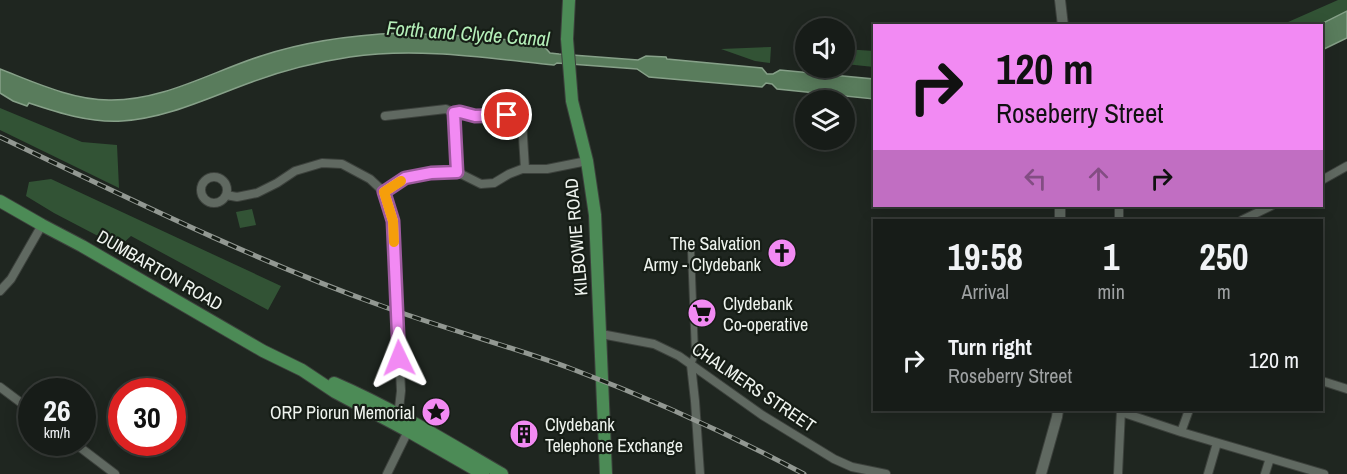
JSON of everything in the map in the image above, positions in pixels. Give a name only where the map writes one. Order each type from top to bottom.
[{"type":"main road","name":"KILBOWIE ROAD","points":[[569,0],[567,39],[573,100],[587,161],[595,215],[606,474]]},
{"type":"main road","name":"DUMBARTON ROAD","points":[[0,201],[263,351],[302,370],[335,392],[397,419],[502,474]]},
{"type":"main road","name":"DUMBARTON ROAD","points":[[397,419],[408,431],[483,474]]},
{"type":"street","points":[[1060,0],[1063,24]]},
{"type":"street","points":[[385,116],[446,109],[454,113],[460,112],[475,116],[514,115],[522,121],[525,169]]},
{"type":"street","points":[[454,113],[457,172]]},
{"type":"street","points":[[384,192],[405,178],[431,173],[457,172],[482,184],[494,183],[509,174],[525,169],[547,169],[587,161]]},
{"type":"street","points":[[226,195],[237,197],[257,193],[278,183],[295,171],[322,163],[342,164],[349,167],[370,179],[384,192],[393,221],[401,391],[397,419]]},
{"type":"street","points":[[1323,179],[1347,166]]},
{"type":"street","points":[[1244,219],[1269,207]]},
{"type":"street","points":[[0,291],[11,279],[42,225]]},
{"type":"street","points":[[692,250],[695,354],[691,365],[700,474]]},
{"type":"street","name":"CHALMERS STREET","points":[[601,334],[654,344],[679,356],[762,415],[834,459],[852,467],[881,474]]},
{"type":"street","points":[[1323,381],[1347,389]]},
{"type":"street","points":[[0,387],[18,400]]},
{"type":"street","points":[[1041,474],[1058,411]]},
{"type":"street","points":[[1118,474],[1121,411],[1181,432],[1324,474]]},
{"type":"street","points":[[1181,432],[1189,411]]},
{"type":"street","points":[[387,474],[408,431]]},
{"type":"street","points":[[1208,474],[1217,443]]},
{"type":"street","points":[[91,456],[115,474]]},
{"type":"street","points":[[1265,474],[1270,458]]},
{"type":"shaded area","points":[[1338,0],[1347,0],[1347,11],[1321,24],[1284,24]]},
{"type":"shaded area","points":[[1347,11],[1347,38],[1323,50],[1323,24],[1321,24]]},
{"type":"shaded area","points":[[400,33],[468,36],[541,43],[550,53],[559,54],[638,60],[646,56],[666,57],[667,59],[762,68],[767,74],[780,70],[795,71],[795,78],[873,79],[873,99],[855,97],[855,90],[795,91],[777,89],[772,84],[766,83],[762,87],[649,77],[637,69],[557,63],[554,65],[426,53],[375,54],[325,61],[264,78],[156,116],[122,121],[86,119],[29,103],[27,106],[0,93],[0,69],[81,97],[109,100],[148,96],[168,91],[261,56],[295,46],[347,37]]},
{"type":"shaded area","points":[[771,47],[770,63],[755,61],[721,49]]},
{"type":"shaded area","points":[[855,50],[873,51],[873,67],[855,65]]},
{"type":"shaded area","points":[[0,108],[82,142],[117,145],[119,188],[0,130]]},
{"type":"shaded area","points":[[51,179],[281,286],[268,310],[131,236],[119,247],[26,196],[29,182]]},
{"type":"shaded area","points":[[252,209],[256,225],[240,228],[236,212]]},
{"type":"railway","points":[[0,137],[189,226],[285,268],[382,306],[602,380],[690,418],[804,474]]},
{"type":"slow traffic","points":[[394,242],[393,221],[384,192],[401,181]]},
{"type":"place","name":"The Salvation Army - Clydebank","points":[[782,253]]},
{"type":"place","name":"Clydebank Co-operative","points":[[702,313]]},
{"type":"place","name":"ORP Piorun Memorial","points":[[436,412]]},
{"type":"place","name":"Clydebank Telephone Exchange","points":[[524,434]]},
{"type":"route","points":[[399,358],[393,221],[384,192],[405,178],[431,173],[457,172],[454,113],[460,112],[475,116],[507,115]]},
{"type":"water label","name":"Forth and Clyde Canal","points":[[468,33]]}]
